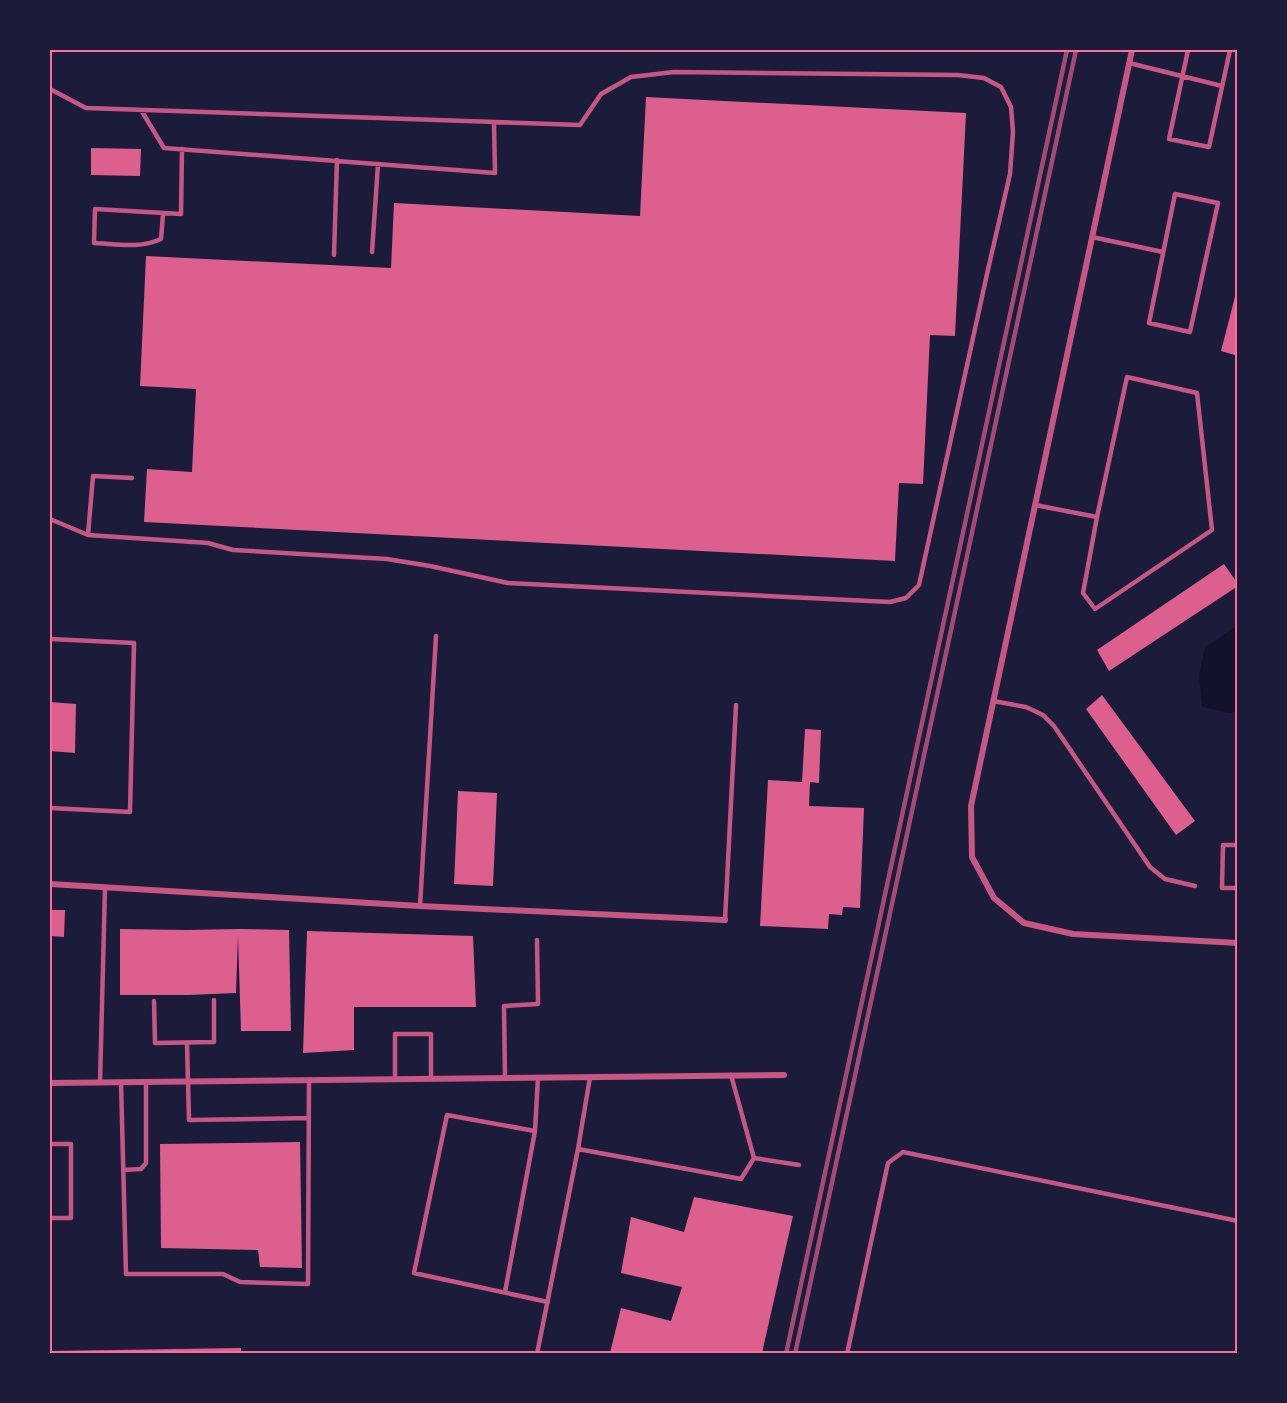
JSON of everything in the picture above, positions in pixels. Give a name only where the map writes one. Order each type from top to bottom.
[{"type":"street","points":[[1132,50],[971,806],[972,857],[994,898],[1024,923],[1073,934],[1238,942]]},
{"type":"street","points":[[50,884],[420,906],[726,920]]},
{"type":"street","points":[[50,1083],[784,1074]]},
{"type":"lane","points":[[1188,50],[1169,139],[1209,147],[1230,50]]},
{"type":"lane","points":[[1129,63],[1222,86]]},
{"type":"lane","points":[[50,89],[86,108],[580,125],[602,94],[631,77],[674,72],[958,75],[984,78],[1001,87],[1011,107],[1013,132],[1010,174],[919,585],[906,598],[890,602],[508,583],[387,559],[233,550],[208,543],[88,534],[50,519]]},
{"type":"lane","points":[[141,110],[164,148],[495,173],[494,122]]},
{"type":"lane","points":[[163,214],[160,239],[150,244],[94,243],[95,210],[181,214],[182,149]]},
{"type":"lane","points":[[334,255],[337,160]]},
{"type":"lane","points":[[372,252],[378,164]]},
{"type":"lane","points":[[1175,194],[1218,203],[1190,332],[1149,323],[1163,252],[1175,194]]},
{"type":"lane","points":[[1092,237],[1163,252]]},
{"type":"lane","points":[[1127,377],[1197,393],[1212,530],[1095,609],[1083,593],[1097,517],[1127,377]]},
{"type":"lane","points":[[88,534],[93,476],[132,478]]},
{"type":"lane","points":[[1035,505],[1097,517]]},
{"type":"lane","points":[[420,906],[436,636]]},
{"type":"lane","points":[[50,639],[134,643],[130,812],[50,808]]},
{"type":"lane","points":[[993,701],[1026,707],[1043,715],[1054,726],[1150,867],[1165,879],[1195,886]]},
{"type":"lane","points":[[726,920],[736,705]]},
{"type":"lane","points":[[1238,846],[1223,845],[1222,888],[1238,888]]},
{"type":"lane","points":[[100,1083],[105,888]]},
{"type":"lane","points":[[505,1078],[504,1006],[538,1004],[537,940]]},
{"type":"lane","points":[[154,1001],[155,1043],[187,1043],[214,1042],[214,1000]]},
{"type":"lane","points":[[395,1079],[395,1034],[431,1034],[431,1079]]},
{"type":"lane","points":[[187,1043],[189,1120],[309,1118]]},
{"type":"lane","points":[[578,1149],[741,1179],[754,1158],[731,1075]]},
{"type":"lane","points":[[505,1292],[535,1131],[538,1077]]},
{"type":"lane","points":[[537,1353],[590,1077]]},
{"type":"lane","points":[[121,1082],[126,1274],[223,1274],[240,1282],[308,1284],[309,1080]]},
{"type":"lane","points":[[123,1170],[141,1169],[146,1163],[146,1082]]},
{"type":"lane","points":[[535,1131],[447,1115],[414,1273],[548,1302]]},
{"type":"lane","points":[[50,1144],[71,1144],[71,1218],[50,1218]]},
{"type":"lane","points":[[847,1353],[888,1163],[903,1152],[1238,1221]]},
{"type":"lane","points":[[754,1158],[799,1165]]},
{"type":"shaded area","points":[[1237,626],[1237,711],[1230,713],[1202,707],[1199,675],[1205,647]]},
{"type":"building","points":[[646,97],[966,113],[955,336],[930,335],[923,484],[899,483],[895,561],[144,522],[147,469],[192,472],[196,389],[140,386],[146,256],[391,268],[394,203],[640,216]]},
{"type":"building","points":[[91,148],[141,149],[140,176],[91,175]]},
{"type":"building","points":[[1238,289],[1238,356],[1221,351]]},
{"type":"building","points":[[1224,564],[1238,586],[1109,671],[1097,650]]},
{"type":"building","points":[[1102,695],[1195,821],[1176,835],[1086,709]]},
{"type":"building","points":[[50,702],[76,704],[75,753],[50,751]]},
{"type":"building","points":[[805,729],[821,730],[819,783],[810,782],[809,806],[864,808],[860,908],[843,907],[842,915],[829,914],[828,929],[760,926],[768,780],[802,782]]},
{"type":"building","points":[[458,791],[497,793],[493,886],[454,884]]},
{"type":"building","points":[[50,910],[65,910],[64,937],[50,936]]},
{"type":"building","points":[[120,929],[289,930],[291,1031],[241,1031],[238,936],[236,993],[120,995]]},
{"type":"building","points":[[307,931],[473,936],[476,1007],[354,1007],[354,1050],[303,1053]]},
{"type":"building","points":[[300,1142],[302,1268],[260,1267],[258,1250],[161,1248],[160,1144]]},
{"type":"building","points":[[694,1197],[793,1216],[762,1353],[610,1353],[621,1308],[671,1321],[682,1287],[621,1273],[631,1217],[684,1232]]},
{"type":"building","points":[[241,1348],[241,1353],[50,1353],[50,1351]]},
{"type":"railway","points":[[786,1354],[1067,50]]},
{"type":"railway","points":[[795,1354],[1076,50]]}]
